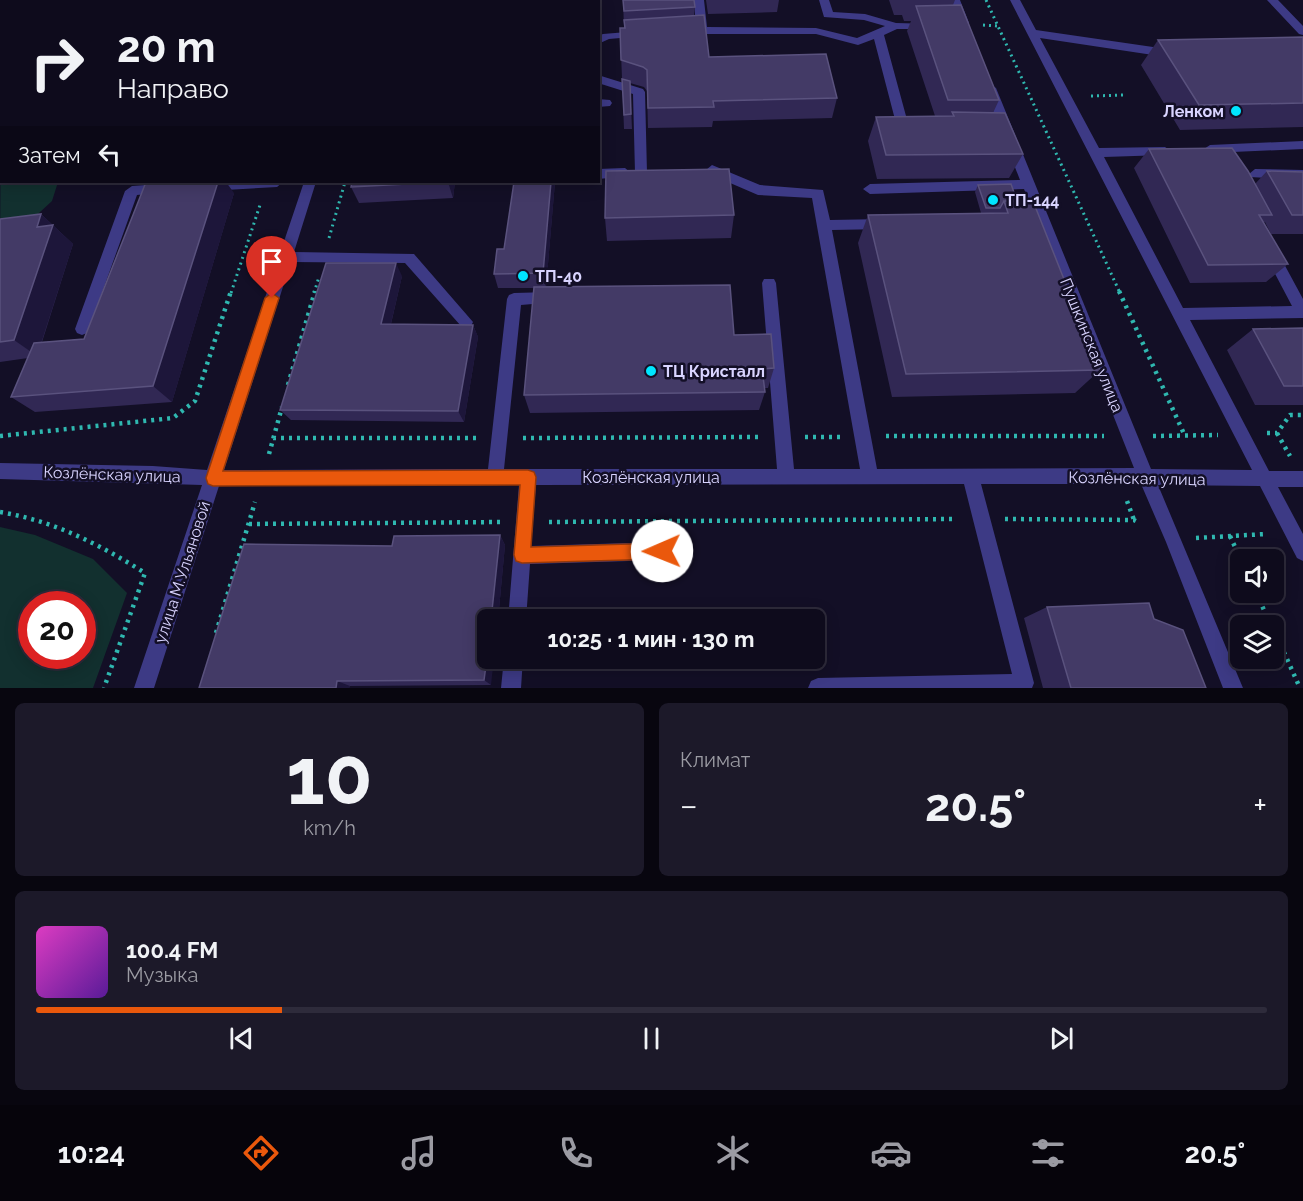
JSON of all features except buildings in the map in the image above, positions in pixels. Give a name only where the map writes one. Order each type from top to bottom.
[{"type":"street","points":[[699,0],[696,31],[816,31],[858,42],[879,35],[895,26]]},
{"type":"street","points":[[824,0],[828,15],[865,17],[895,26],[957,28],[955,0]]},
{"type":"street","points":[[1015,0],[1303,552]]},
{"type":"street","points":[[1272,0],[1303,32]]},
{"type":"street","points":[[600,40],[607,36],[654,33]]},
{"type":"street","points":[[1032,33],[1153,51],[1186,51]]},
{"type":"street","points":[[879,35],[904,131],[927,131]]},
{"type":"street","name":"Пушкинская улица","points":[[986,78],[1001,130],[1028,184],[1128,436],[1174,539],[1233,688]]},
{"type":"street","points":[[600,80],[639,92],[647,172],[600,174]]},
{"type":"street","points":[[1096,153],[1189,150],[1219,154],[1303,145]]},
{"type":"street","points":[[701,171],[712,170],[758,190],[818,193],[870,477]]},
{"type":"street","points":[[1255,174],[1303,175]]},
{"type":"street","points":[[199,187],[253,183]]},
{"type":"street","name":"улица М.Ульяновой","points":[[144,688],[310,183]]},
{"type":"street","points":[[870,189],[1028,184]]},
{"type":"street","points":[[82,329],[132,191],[177,188]]},
{"type":"street","points":[[1025,223],[1043,222]]},
{"type":"street","points":[[824,225],[903,224]]},
{"type":"street","points":[[1178,314],[1303,311],[1266,243]]},
{"type":"street","points":[[286,257],[409,258],[466,322]]},
{"type":"street","points":[[769,283],[786,477]]},
{"type":"street","points":[[495,478],[514,299],[561,297]]},
{"type":"street","name":"Козлёнская улица","points":[[0,471],[153,474],[213,478],[1146,477],[1303,479]]},
{"type":"street","points":[[518,609],[528,477]]},
{"type":"street","points":[[818,688],[1024,683],[971,477]]},
{"type":"street","points":[[522,555],[662,551]]},
{"type":"street","points":[[511,688],[513,669]]},
{"type":"path","points":[[986,0],[1185,436]]},
{"type":"path","points":[[1101,96],[1125,95]]},
{"type":"path","points":[[0,436],[173,418],[185,411],[195,401],[267,183]]},
{"type":"path","points":[[288,387],[345,183]]},
{"type":"path","points":[[216,635],[285,398]]},
{"type":"path","points":[[273,438],[1240,435],[1278,433],[1290,415],[1303,415]]},
{"type":"path","points":[[0,513],[25,516],[87,538],[145,573],[104,688]]},
{"type":"path","points":[[249,524],[1134,520],[1174,539],[1293,532]]},
{"type":"path","points":[[1229,536],[1235,549]]},
{"type":"path","points":[[1284,652],[1300,688]]},
{"type":"green space","points":[[0,183],[58,183],[52,201],[14,236],[0,274]]},
{"type":"green space","points":[[0,527],[35,535],[93,559],[127,593],[93,688],[0,688]]},
{"type":"place","name":"Ленком","points":[[1236,111]]},
{"type":"place","name":"ТП-144","points":[[993,200]]},
{"type":"place","name":"ТП-40","points":[[523,276]]},
{"type":"place","name":"ТЦ Кристалл","points":[[651,371]]},
{"type":"route","points":[[272,298],[213,478],[528,477],[522,555],[662,551]]}]
